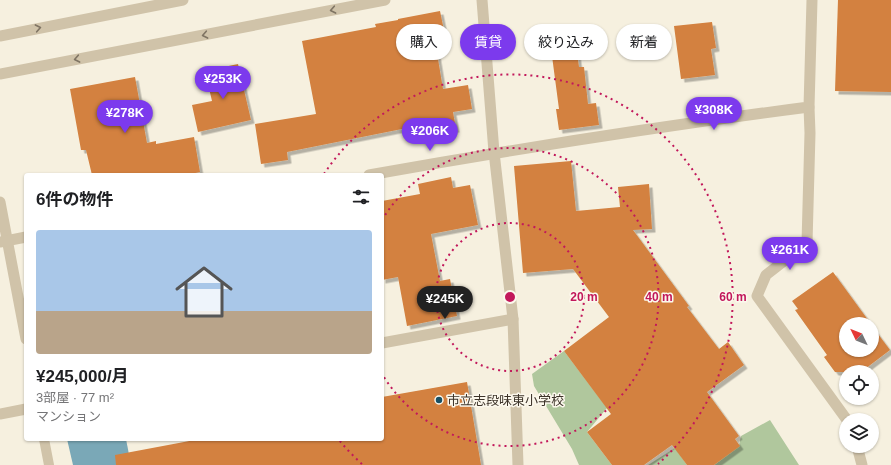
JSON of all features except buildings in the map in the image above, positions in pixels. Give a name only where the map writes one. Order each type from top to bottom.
[{"type":"street","points":[[0,36],[184,0]]},
{"type":"street","points":[[0,74],[385,0]]},
{"type":"street","points":[[482,0],[494,152],[513,319],[518,465]]},
{"type":"street","points":[[812,0],[807,243],[766,275],[757,296],[842,413]]},
{"type":"street","points":[[380,173],[494,152],[681,124],[809,107]]},
{"type":"street","points":[[0,202],[3,241],[24,331]]},
{"type":"street","points":[[3,241],[24,237]]},
{"type":"street","points":[[384,343],[513,319]]},
{"type":"street","points":[[0,414],[24,409]]},
{"type":"street","points":[[859,453],[862,465]]},
{"type":"lane","points":[[44,441],[49,465]]},
{"type":"green space","points":[[564,351],[607,408],[587,432],[612,465],[579,465],[572,449],[534,386],[532,374]]},
{"type":"green space","points":[[770,420],[799,465],[714,465],[739,446],[741,436]]},
{"type":"green space","points":[[675,448],[687,465],[648,465]]},
{"type":"water","points":[[67,441],[126,441],[131,465],[73,465]]},
{"type":"place","name":"市立志段味東小学校","points":[[439,400]]}]
